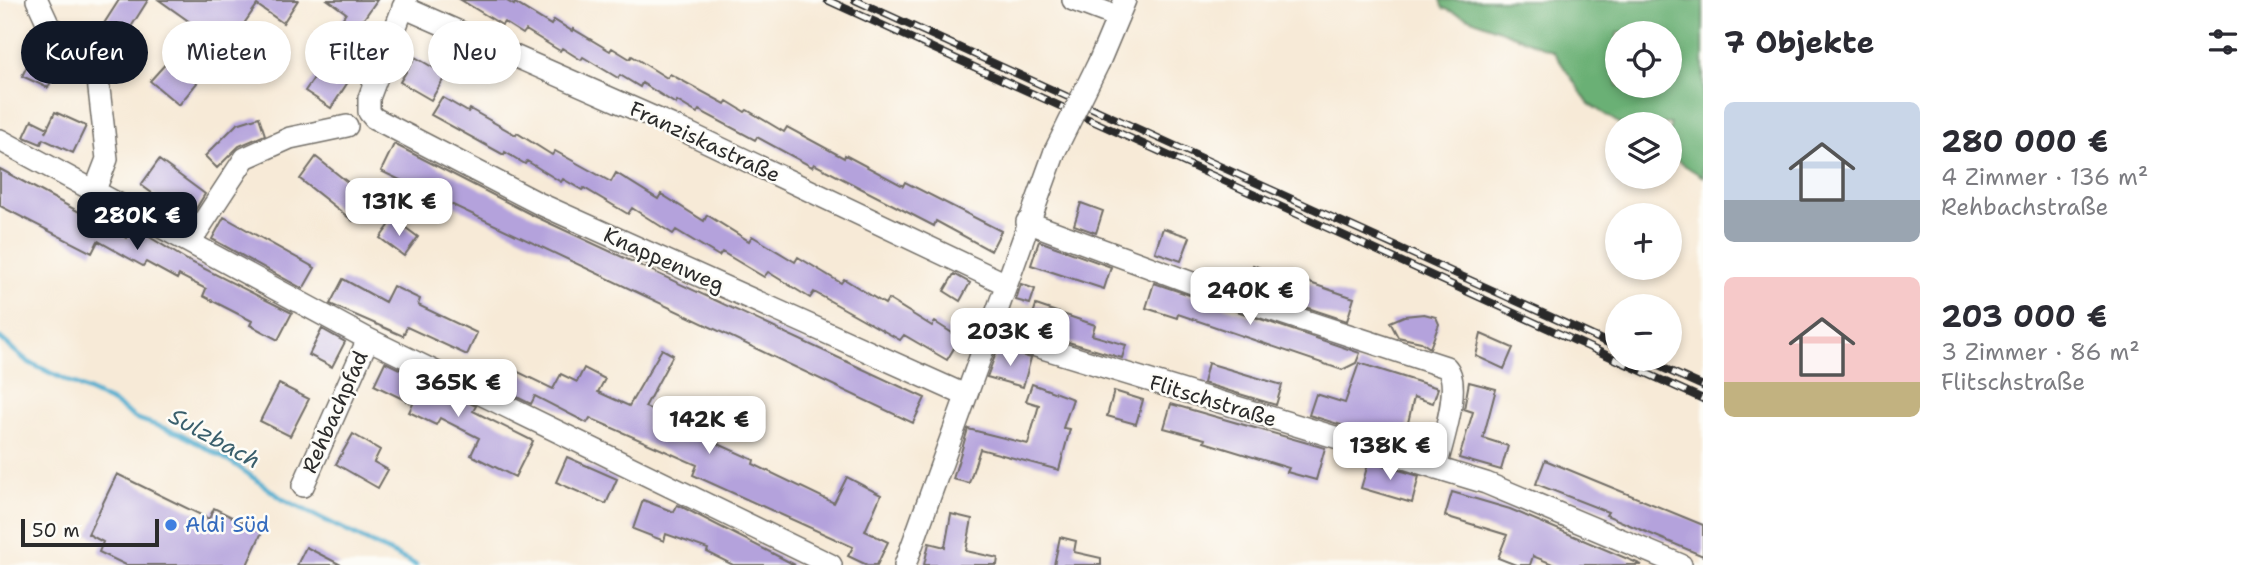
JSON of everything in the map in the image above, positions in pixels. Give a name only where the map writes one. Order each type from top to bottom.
[{"type":"street","points":[[37,0],[49,26],[73,40],[89,57],[98,80],[107,159],[95,190]]},
{"type":"street","points":[[905,565],[1027,222],[1055,150],[1121,9],[1073,0]]},
{"type":"street","name":"Franziskastraße","points":[[369,112],[369,98],[405,4],[666,123],[1004,283]]},
{"type":"street","name":"Knappenweg","points":[[369,112],[374,118],[538,203],[965,395]]},
{"type":"street","points":[[190,242],[245,158],[290,138],[347,125]]},
{"type":"street","points":[[0,141],[368,339],[831,565]]},
{"type":"street","points":[[1027,222],[1214,291],[1446,367],[1453,378],[1453,393],[1436,468]]},
{"type":"street","name":"Flitschstraße","points":[[990,332],[1533,500],[1681,565]]},
{"type":"street","name":"Rehbachpfad","points":[[303,486],[368,339]]},
{"type":"green space","points":[[1440,0],[1703,0],[1703,177],[1682,164],[1682,112],[1605,112],[1605,114],[1589,104],[1553,51],[1443,8]]},
{"type":"building","points":[[119,0],[148,0],[135,21],[106,21]]},
{"type":"building","points":[[159,0],[298,0],[284,21],[280,21],[257,5],[246,21],[189,21]]},
{"type":"building","points":[[328,0],[377,0],[362,21],[341,21],[346,13]]},
{"type":"building","points":[[461,0],[505,0],[514,5],[515,3],[551,25],[554,20],[610,51],[612,48],[630,59],[632,56],[667,78],[670,74],[725,104],[727,101],[745,112],[747,110],[784,132],[787,127],[844,158],[845,155],[903,186],[905,182],[1001,231],[991,251],[936,221],[934,226],[814,164],[812,167],[757,137],[755,140],[699,110],[697,113],[677,101],[676,104],[642,83],[640,87],[620,75],[618,78],[583,57],[581,60],[562,48],[560,51],[526,30],[523,34],[521,21],[495,21]]},
{"type":"building","points":[[414,59],[428,65],[428,84],[441,84],[431,100],[403,84],[414,84]]},
{"type":"building","points":[[162,68],[162,84],[196,84],[179,105],[150,81]]},
{"type":"building","points":[[310,84],[347,84],[331,108],[305,91]]},
{"type":"building","points":[[442,97],[468,112],[470,109],[516,135],[517,133],[552,155],[555,151],[611,182],[616,173],[658,199],[661,194],[704,221],[707,215],[749,241],[752,236],[795,262],[798,257],[841,283],[844,279],[885,304],[888,299],[932,326],[935,322],[960,338],[947,360],[904,335],[900,340],[814,292],[810,298],[768,272],[764,277],[722,252],[719,256],[676,230],[673,234],[632,208],[628,214],[584,188],[582,190],[563,179],[561,182],[527,161],[525,164],[505,152],[504,155],[431,115]]},
{"type":"building","points":[[55,112],[86,126],[73,153],[43,139],[41,144],[24,137],[32,120],[48,128]]},
{"type":"building","points":[[259,117],[265,135],[239,146],[217,168],[205,156],[237,124]]},
{"type":"building","points":[[394,144],[532,215],[925,398],[913,423],[381,171]]},
{"type":"building","points":[[316,157],[370,200],[353,221],[300,179]]},
{"type":"building","points":[[159,160],[205,194],[189,220],[141,185]]},
{"type":"building","points":[[0,169],[127,238],[133,227],[187,260],[292,313],[278,340],[250,325],[252,321],[203,296],[206,289],[179,275],[177,279],[146,262],[143,266],[98,241],[92,253],[0,206]]},
{"type":"building","points":[[1081,203],[1103,211],[1096,233],[1074,225]]},
{"type":"building","points":[[224,217],[315,268],[303,289],[212,239]]},
{"type":"building","points":[[394,219],[418,237],[404,256],[380,238]]},
{"type":"building","points":[[1163,228],[1190,237],[1181,261],[1155,252]]},
{"type":"building","points":[[1039,241],[1111,267],[1104,289],[1031,265]]},
{"type":"building","points":[[1253,265],[1278,275],[1270,296],[1245,287]]},
{"type":"building","points":[[954,274],[970,283],[960,301],[944,291]]},
{"type":"building","points":[[343,279],[385,302],[393,286],[420,299],[418,305],[477,333],[467,355],[407,327],[403,336],[330,304]]},
{"type":"building","points":[[1307,282],[1354,298],[1347,321],[1299,305]]},
{"type":"building","points":[[1154,283],[1360,353],[1356,363],[1342,370],[1178,314],[1177,318],[1146,308]]},
{"type":"building","points":[[1021,284],[1035,289],[1030,304],[1016,300]]},
{"type":"building","points":[[1036,305],[1095,325],[1092,335],[1126,345],[1122,358],[1028,330]]},
{"type":"building","points":[[1424,314],[1436,317],[1439,324],[1430,348],[1421,342],[1398,337],[1390,322],[1404,316]]},
{"type":"building","points":[[322,329],[345,342],[332,367],[309,355]]},
{"type":"building","points":[[1481,334],[1513,348],[1504,369],[1476,356]]},
{"type":"building","points":[[998,348],[1031,358],[1023,387],[987,377]]},
{"type":"building","points":[[662,349],[673,355],[645,407],[689,424],[687,430],[754,460],[753,464],[834,503],[847,477],[881,495],[865,531],[888,542],[877,565],[867,565],[848,556],[853,547],[693,475],[697,465],[590,418],[587,423],[535,396],[531,404],[492,385],[502,364],[553,389],[561,374],[577,382],[584,368],[605,379],[598,392],[629,406]]},
{"type":"building","points":[[385,362],[476,406],[473,411],[533,441],[515,477],[471,455],[479,438],[440,418],[436,425],[409,412],[413,404],[374,385]]},
{"type":"building","points":[[1208,363],[1282,385],[1276,405],[1203,383]]},
{"type":"building","points":[[1359,363],[1438,388],[1433,403],[1414,397],[1403,444],[1309,415],[1316,394],[1345,403]]},
{"type":"building","points":[[1469,382],[1496,389],[1483,438],[1508,446],[1501,470],[1459,458],[1473,412],[1464,409]]},
{"type":"building","points":[[279,384],[309,399],[290,436],[260,421]]},
{"type":"building","points":[[1032,384],[1073,399],[1063,428],[1070,429],[1059,470],[980,449],[969,483],[953,479],[968,429],[1028,444],[1039,405],[1026,401]]},
{"type":"building","points":[[1114,391],[1143,400],[1136,424],[1107,416]]},
{"type":"building","points":[[1171,404],[1325,448],[1316,480],[1287,472],[1289,468],[1204,442],[1205,439],[1164,428]]},
{"type":"building","points":[[353,434],[380,450],[374,462],[388,470],[378,488],[336,464]]},
{"type":"building","points":[[567,457],[617,479],[606,504],[556,482]]},
{"type":"building","points":[[1545,460],[1703,525],[1703,556],[1606,515],[1608,512],[1536,484]]},
{"type":"building","points":[[1369,461],[1419,476],[1412,503],[1361,488]]},
{"type":"building","name":"Aldi Süd","points":[[117,474],[209,519],[214,508],[262,532],[247,565],[126,565],[99,552],[103,542],[88,534]]},
{"type":"building","points":[[1452,492],[1510,509],[1642,565],[1555,565],[1533,556],[1530,565],[1516,565],[1498,558],[1507,535],[1445,516]]},
{"type":"building","points":[[643,500],[674,512],[677,505],[680,506],[795,565],[733,565],[707,552],[708,549],[666,534],[664,541],[633,529]]},
{"type":"building","points":[[951,514],[972,519],[966,551],[998,558],[997,565],[924,565],[929,543],[945,547]]},
{"type":"building","points":[[1060,537],[1076,541],[1074,552],[1101,558],[1101,565],[1054,565]]},
{"type":"building","points":[[306,547],[341,565],[297,565]]},
{"type":"waterway","name":"Sulzbach","points":[[0,338],[28,362],[114,403],[135,418],[181,434],[233,463],[284,500],[416,565]]},
{"type":"railway","points":[[827,0],[1703,399]]},
{"type":"railway","points":[[855,0],[1605,342]]},
{"type":"railway","points":[[1670,371],[1703,386]]},
{"type":"place","name":"Aldi Süd","points":[[171,525]]}]
